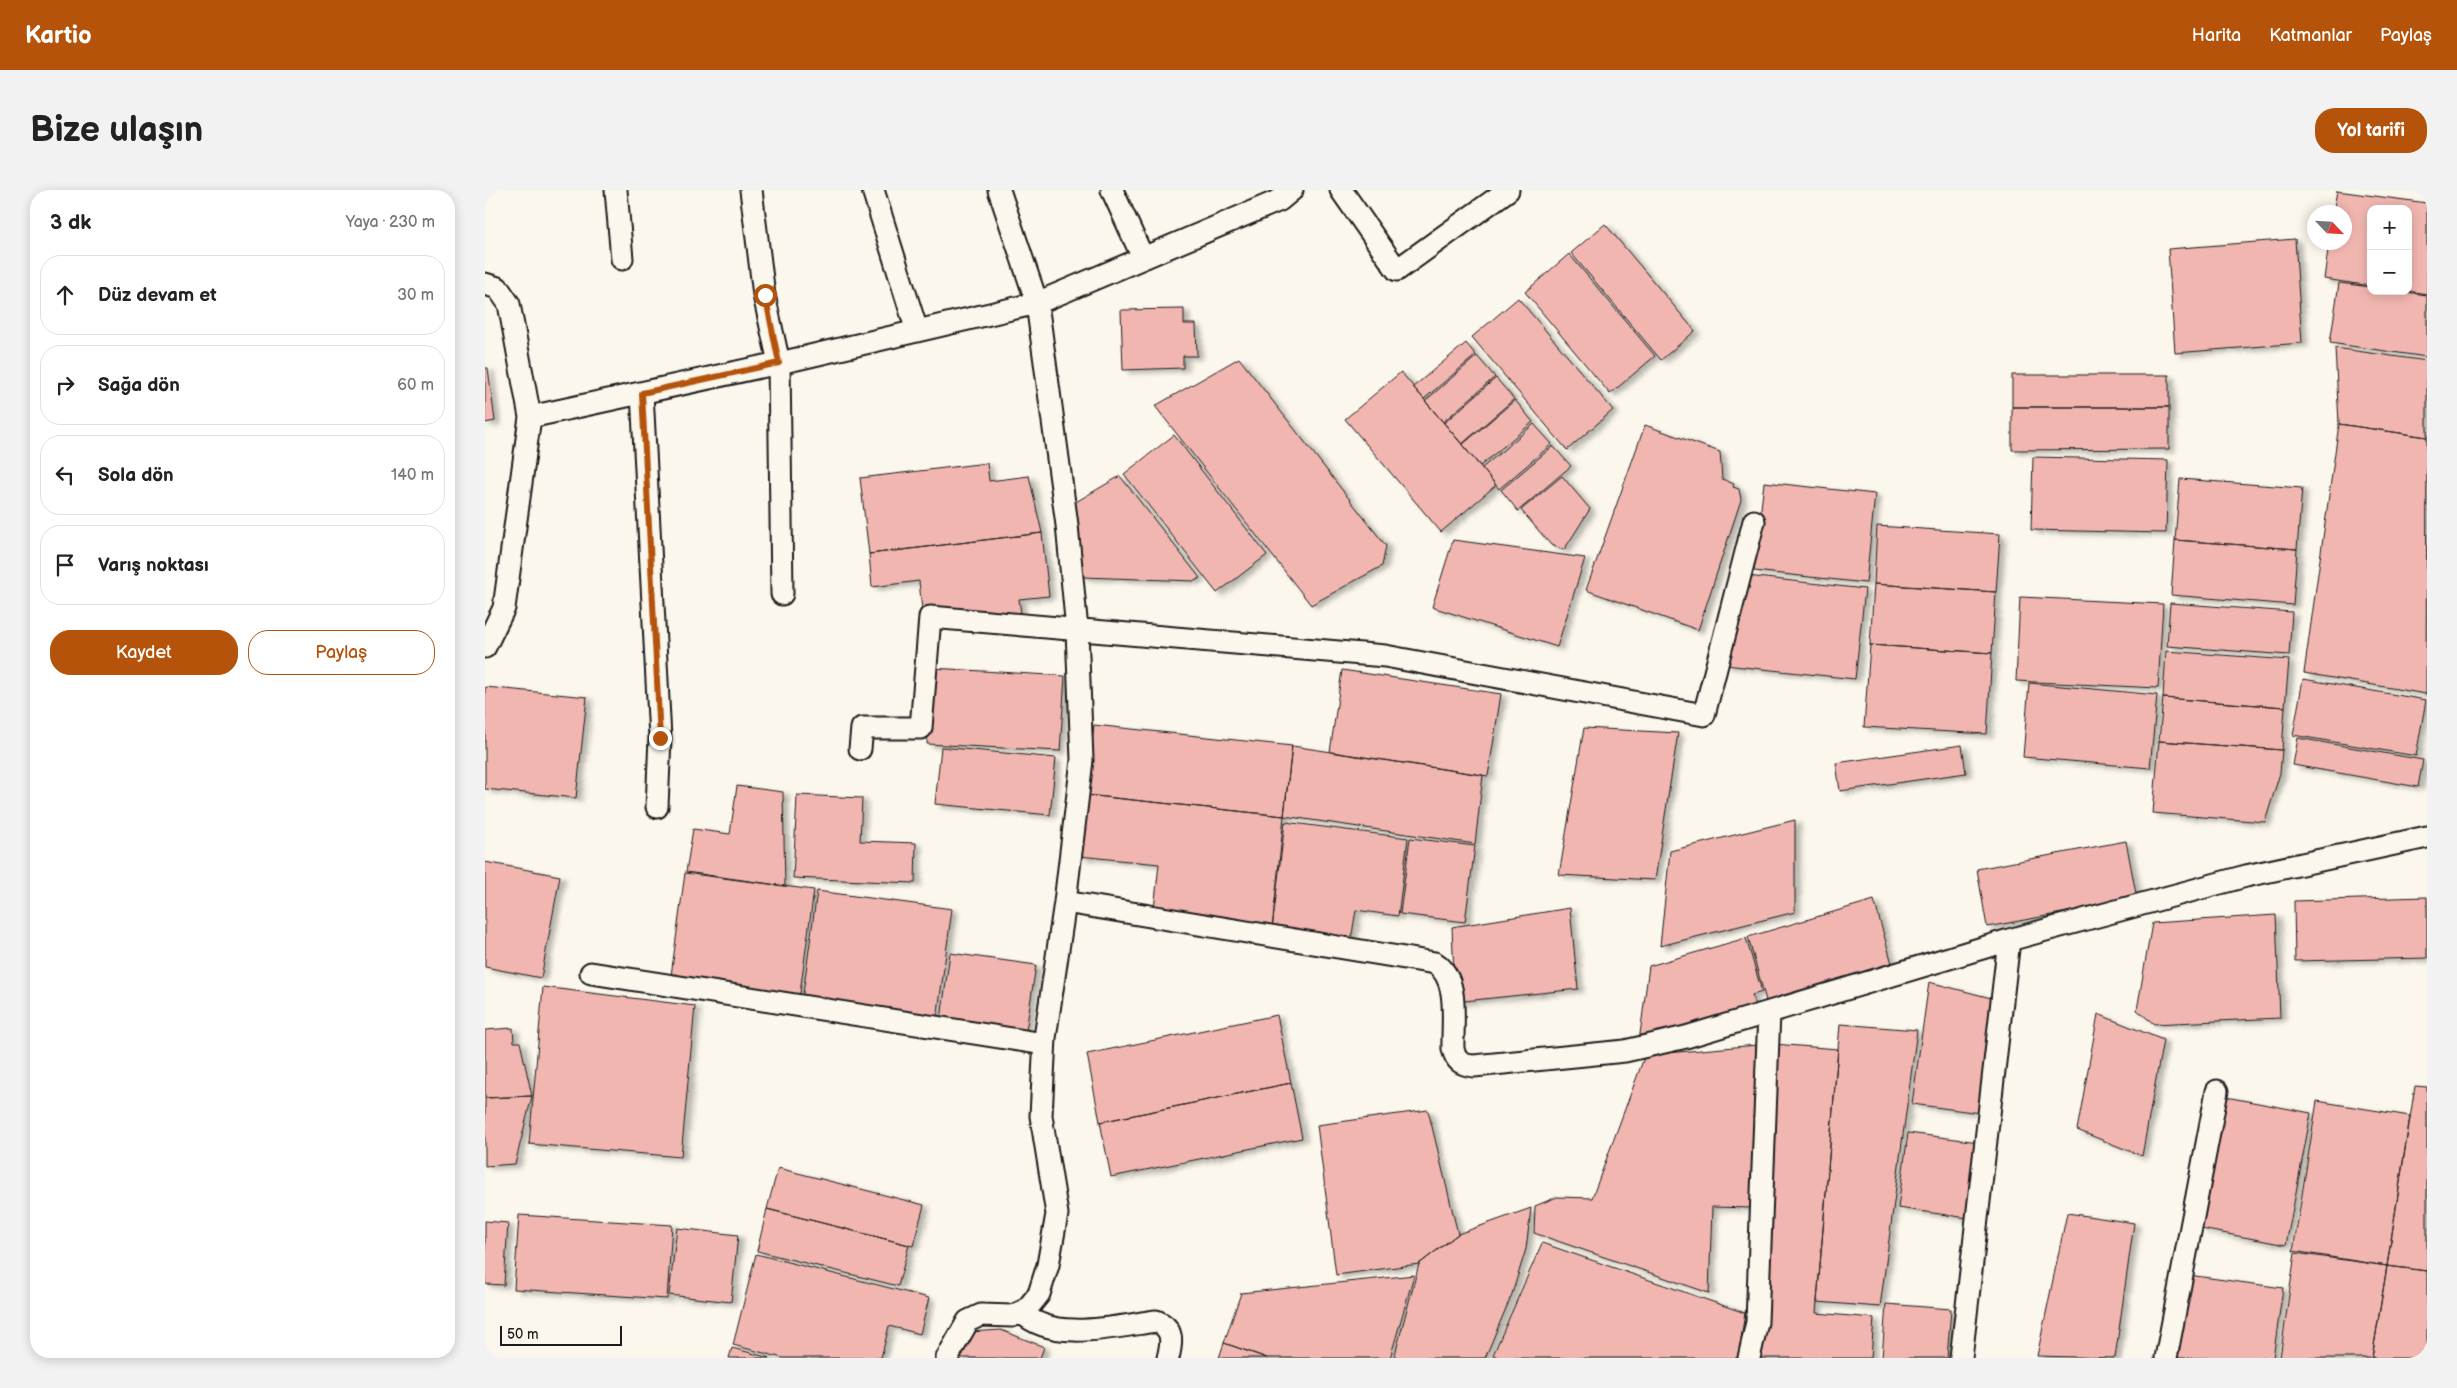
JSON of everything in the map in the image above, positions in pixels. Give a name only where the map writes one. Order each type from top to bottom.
[{"type":"street","points":[[615,190],[622,259]]},
{"type":"street","points":[[751,190],[765,295],[779,363],[783,594]]},
{"type":"street","points":[[873,190],[917,331]]},
{"type":"street","points":[[947,1358],[968,1321],[981,1315],[1012,1316],[1026,1310],[1039,1294],[1048,1265],[1057,1214],[1041,1116],[1044,1044],[1065,902],[1082,760],[1077,630],[1067,525],[1037,303],[999,190]]},
{"type":"street","points":[[1112,190],[1143,258]]},
{"type":"street","points":[[530,417],[779,363],[1037,303],[1279,200],[1292,190]]},
{"type":"street","points":[[1341,190],[1397,270],[1508,190]]},
{"type":"street","points":[[485,284],[498,288],[509,304],[530,417],[504,608],[485,647]]},
{"type":"street","points":[[642,393],[660,738],[657,807]]},
{"type":"street","points":[[860,749],[862,728],[921,728],[930,617],[1385,656],[1704,715],[1754,521]]},
{"type":"street","points":[[1065,902],[1435,963],[1447,974],[1451,984],[1453,1049],[1455,1058],[1467,1066],[1625,1051],[1687,1037],[2009,940],[2246,876],[2427,837]]},
{"type":"street","points":[[1961,1358],[2009,940]]},
{"type":"street","points":[[591,973],[1044,1044]]},
{"type":"street","points":[[1749,1358],[1757,1322],[1769,1012]]},
{"type":"street","points":[[2166,1358],[2217,1091]]},
{"type":"street","points":[[1021,1312],[1036,1323],[1061,1329],[1085,1330],[1157,1321],[1166,1326],[1171,1336],[1168,1358]]},
{"type":"building","points":[[2337,191],[2427,203],[2427,294],[2412,292],[2412,205],[2367,205],[2367,285],[2324,279],[2328,250],[2352,250],[2352,205],[2334,205]]},
{"type":"building","points":[[1605,224],[1695,331],[1661,360],[1571,253]]},
{"type":"building","points":[[2295,239],[2302,343],[2175,353],[2168,249]]},
{"type":"building","points":[[1569,254],[1655,356],[1610,394],[1525,292]]},
{"type":"building","points":[[2339,283],[2367,286],[2367,295],[2412,295],[2412,293],[2427,295],[2427,357],[2330,343]]},
{"type":"building","points":[[1518,298],[1613,410],[1567,450],[1472,337]]},
{"type":"building","points":[[1184,309],[1184,324],[1196,324],[1197,356],[1183,356],[1183,368],[1123,370],[1121,310]]},
{"type":"building","points":[[1466,343],[1476,355],[1424,399],[1413,387]]},
{"type":"building","points":[[2335,348],[2427,361],[2427,437],[2339,424]]},
{"type":"building","points":[[1477,356],[1495,377],[1443,422],[1425,401]]},
{"type":"building","points":[[1239,358],[1386,546],[1382,566],[1311,605],[1155,406]]},
{"type":"building","points":[[485,368],[488,368],[495,421],[485,423]]},
{"type":"building","points":[[1401,372],[1496,485],[1441,532],[1345,419]]},
{"type":"building","points":[[2012,375],[2169,375],[2169,407],[2012,407]]},
{"type":"building","points":[[1496,378],[1514,399],[1462,444],[1444,423]]},
{"type":"building","points":[[1515,400],[1533,422],[1480,466],[1462,445]]},
{"type":"building","points":[[2012,407],[2169,407],[2169,449],[2012,450]]},
{"type":"building","points":[[1534,424],[1552,444],[1499,489],[1482,468]]},
{"type":"building","points":[[2339,424],[2427,437],[2426,694],[2304,673]]},
{"type":"building","points":[[1645,425],[1720,452],[1722,479],[1734,484],[1733,487],[1739,489],[1741,500],[1698,630],[1586,590]]},
{"type":"building","points":[[1174,435],[1267,555],[1217,593],[1124,474]]},
{"type":"building","points":[[1553,446],[1571,466],[1518,511],[1501,490]]},
{"type":"building","points":[[2033,457],[2168,460],[2166,533],[2031,530]]},
{"type":"building","points":[[987,463],[989,481],[1029,476],[1042,533],[869,554],[860,478]]},
{"type":"building","points":[[1120,476],[1200,578],[1195,581],[1083,577],[1077,569],[1069,506]]},
{"type":"building","points":[[1562,476],[1590,509],[1564,550],[1551,545],[1521,510]]},
{"type":"building","points":[[2180,479],[2302,488],[2297,549],[2175,540]]},
{"type":"building","points":[[1764,482],[1875,494],[1866,583],[1754,571]]},
{"type":"building","points":[[1877,526],[2000,534],[1996,592],[1874,584]]},
{"type":"building","points":[[1042,533],[1049,596],[1019,599],[1022,621],[922,610],[919,581],[872,587],[869,554]]},
{"type":"building","points":[[1453,540],[1585,558],[1557,647],[1432,607]]},
{"type":"building","points":[[2175,540],[2297,549],[2293,605],[2171,595]]},
{"type":"building","points":[[1747,576],[1865,589],[1855,679],[1725,665]]},
{"type":"building","points":[[1874,584],[1996,592],[1992,653],[1870,645]]},
{"type":"building","points":[[2020,597],[2163,604],[2158,688],[2016,681]]},
{"type":"building","points":[[2170,603],[2292,612],[2289,655],[2167,646]]},
{"type":"building","points":[[1870,645],[1992,653],[1987,734],[1864,727]]},
{"type":"building","points":[[2166,651],[2289,660],[2285,707],[2163,698]]},
{"type":"building","points":[[932,668],[1065,676],[1060,751],[927,744]]},
{"type":"building","points":[[1342,670],[1501,694],[1488,776],[1330,752]]},
{"type":"building","points":[[2303,679],[2426,700],[2416,756],[2293,735]]},
{"type":"building","points":[[2029,683],[2157,695],[2150,768],[2023,757]]},
{"type":"building","points":[[485,687],[587,697],[576,798],[485,789]]},
{"type":"building","points":[[2163,698],[2285,707],[2282,750],[2159,741]]},
{"type":"building","points":[[1094,725],[1292,746],[1284,816],[1086,795]]},
{"type":"building","points":[[1584,728],[1678,733],[1655,880],[1559,875]]},
{"type":"building","points":[[2298,738],[2423,760],[2418,787],[2293,765]]},
{"type":"building","points":[[2159,741],[2282,750],[2280,773],[2265,822],[2153,813]]},
{"type":"building","points":[[1962,745],[1966,773],[1840,791],[1836,763]]},
{"type":"building","points":[[1292,746],[1483,775],[1475,844],[1284,816]]},
{"type":"building","points":[[941,747],[1056,758],[1050,815],[935,804]]},
{"type":"building","points":[[737,786],[783,792],[785,886],[686,872],[693,829],[730,834]]},
{"type":"building","points":[[797,795],[862,798],[860,841],[916,843],[915,883],[793,878]]},
{"type":"building","points":[[1086,795],[1284,816],[1272,929],[1154,909],[1159,864],[1079,856]]},
{"type":"building","points":[[1795,820],[1795,912],[1660,946],[1670,851]]},
{"type":"building","points":[[1285,822],[1408,838],[1398,916],[1356,910],[1351,940],[1272,929]]},
{"type":"building","points":[[1410,838],[1475,846],[1465,922],[1400,914]]},
{"type":"building","points":[[2126,841],[2137,899],[1987,927],[1977,869]]},
{"type":"building","points":[[485,862],[560,876],[541,978],[485,967]]},
{"type":"building","points":[[685,873],[814,890],[799,1000],[670,983]]},
{"type":"building","points":[[817,891],[952,909],[937,1019],[802,1001]]},
{"type":"building","points":[[2427,897],[2427,958],[2295,961],[2294,901]]},
{"type":"building","points":[[1874,900],[1893,967],[1767,1004],[1748,937]]},
{"type":"building","points":[[1570,908],[1578,989],[1455,1002],[1452,927]]},
{"type":"building","points":[[2276,915],[2280,1018],[2154,1024],[2137,1010],[2152,923]]},
{"type":"building","points":[[1746,938],[1762,992],[1752,995],[1755,1007],[1639,1042],[1649,966]]},
{"type":"building","points":[[950,953],[1036,965],[1026,1031],[941,1019]]},
{"type":"building","points":[[1929,982],[1995,999],[1980,1113],[1912,1104]]},
{"type":"building","points":[[543,987],[695,1006],[681,1157],[529,1144]]},
{"type":"building","points":[[2098,1014],[2163,1040],[2142,1156],[2077,1130]]},
{"type":"building","points":[[1277,1015],[1291,1083],[1100,1122],[1087,1054]]},
{"type":"building","points":[[1840,1024],[1917,1030],[1880,1307],[1817,1302]]},
{"type":"building","points":[[513,1028],[514,1042],[520,1042],[532,1096],[485,1098],[485,1030]]},
{"type":"building","points":[[1773,1044],[1838,1049],[1816,1313],[1874,1318],[1871,1358],[1758,1358]]},
{"type":"building","points":[[1757,1045],[1751,1208],[1712,1207],[1709,1293],[1534,1233],[1535,1206],[1557,1197],[1592,1198],[1645,1055]]},
{"type":"building","points":[[1291,1083],[1302,1138],[1111,1177],[1100,1122]]},
{"type":"building","points":[[2415,1086],[2427,1087],[2427,1271],[2387,1266]]},
{"type":"building","points":[[532,1096],[515,1164],[485,1166],[485,1098]]},
{"type":"building","points":[[2226,1097],[2311,1113],[2286,1245],[2201,1229]]},
{"type":"building","points":[[2317,1101],[2410,1116],[2387,1266],[2293,1251]]},
{"type":"building","points":[[1428,1110],[1458,1234],[1419,1264],[1336,1275],[1317,1125]]},
{"type":"building","points":[[1908,1133],[1979,1142],[1968,1218],[1898,1208]]},
{"type":"building","points":[[778,1168],[924,1205],[913,1246],[767,1209]]},
{"type":"building","points":[[1531,1208],[1526,1249],[1512,1294],[1485,1358],[1394,1358],[1419,1264],[1458,1234]]},
{"type":"building","points":[[767,1209],[909,1245],[898,1286],[757,1251]]},
{"type":"building","points":[[2067,1213],[2134,1223],[2115,1358],[2037,1356]]},
{"type":"building","points":[[519,1215],[672,1225],[667,1299],[514,1289]]},
{"type":"building","points":[[485,1221],[508,1223],[504,1285],[485,1284]]},
{"type":"building","points":[[677,1228],[738,1235],[731,1302],[669,1295]]},
{"type":"building","points":[[1542,1243],[1745,1313],[1738,1358],[1500,1358],[1493,1355]]},
{"type":"building","points":[[2295,1253],[2387,1266],[2372,1358],[2280,1358]]},
{"type":"building","points":[[756,1254],[929,1298],[920,1334],[889,1326],[881,1358],[783,1358],[733,1345]]},
{"type":"building","points":[[2387,1266],[2427,1271],[2427,1358],[2372,1358]]},
{"type":"building","points":[[1414,1275],[1390,1358],[1267,1358],[1224,1343],[1241,1293]]},
{"type":"building","points":[[2188,1275],[2283,1288],[2273,1358],[2176,1358]]},
{"type":"building","points":[[1886,1304],[1951,1309],[1947,1358],[1882,1358]]},
{"type":"building","points":[[1001,1330],[1044,1347],[1040,1358],[959,1358],[969,1332]]},
{"type":"building","points":[[1224,1343],[1267,1358],[1219,1358]]},
{"type":"building","points":[[732,1348],[770,1358],[729,1358]]},
{"type":"route","points":[[660,738],[642,393],[779,363],[765,295]]}]
